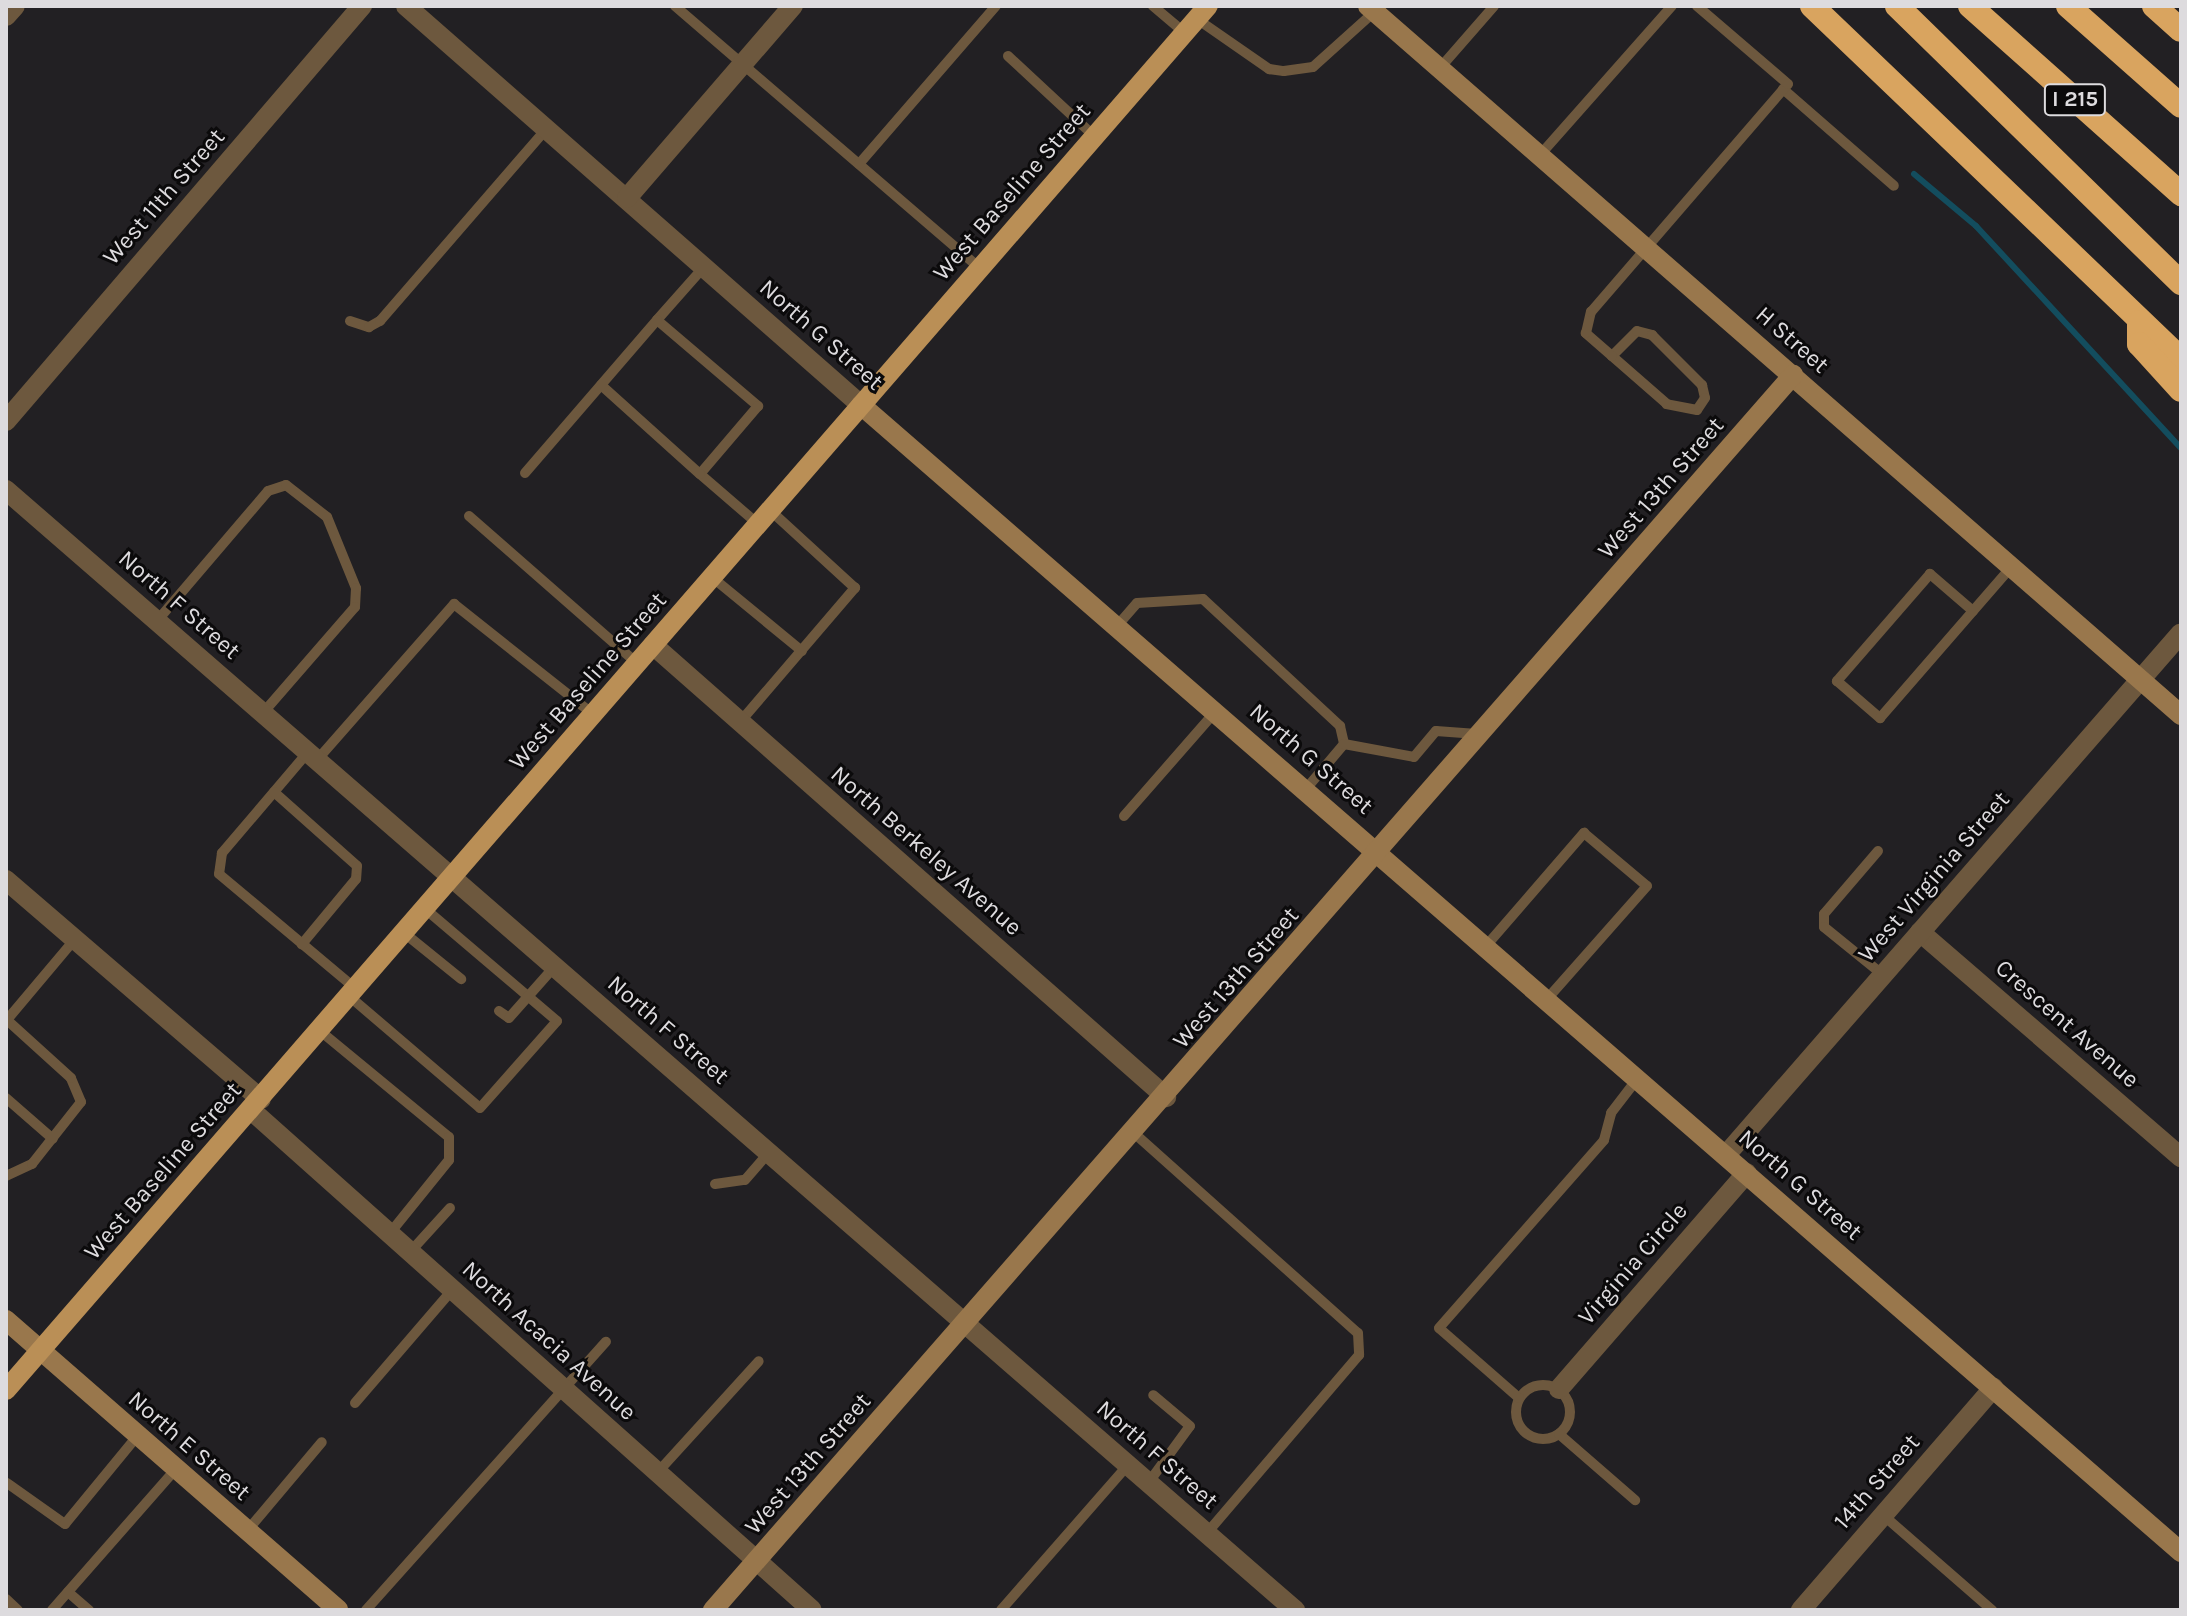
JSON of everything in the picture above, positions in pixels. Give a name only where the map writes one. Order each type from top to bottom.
[{"type":"highway","points":[[1812,6],[2181,359]]},
{"type":"highway","points":[[1897,6],[2181,283]]},
{"type":"highway","name":"I 215","points":[[1970,6],[2181,194]]},
{"type":"highway","name":"I 215","points":[[2068,6],[2181,106]]},
{"type":"highway","points":[[2154,6],[2181,30]]},
{"type":"highway","points":[[2139,322],[2139,344],[2181,390]]},
{"type":"main road","name":"West Baseline Street","points":[[6,1390],[1196,19]]},
{"type":"street","points":[[6,16],[15,6]]},
{"type":"street","name":"West 11th Street","points":[[6,421],[362,6]]},
{"type":"street","name":"North G Street","points":[[406,6],[703,268],[2181,1552]]},
{"type":"street","points":[[627,198],[793,6]]},
{"type":"street","name":"H Street","points":[[1371,9],[2181,715]]},
{"type":"street","name":"West 13th Street","points":[[713,1610],[1380,853],[1793,375]]},
{"type":"street","name":"North F Street","points":[[6,490],[1295,1610]]},
{"type":"street","name":"West Virginia Street","points":[[1726,1155],[2181,633]]},
{"type":"street","name":"North Berkeley Avenue","points":[[653,645],[1166,1097]]},
{"type":"street","name":"North Acacia Avenue","points":[[6,880],[256,1104],[390,1233],[812,1610]]},
{"type":"street","name":"Crescent Avenue","points":[[1920,932],[2181,1157]]},
{"type":"street","name":"Virginia Circle","points":[[1559,1389],[1747,1173]]},
{"type":"street","name":"North E Street","points":[[6,1320],[338,1610]]},
{"type":"street","name":"14th Street","points":[[1801,1610],[1993,1388]]},
{"type":"lane","points":[[675,6],[980,268]]},
{"type":"lane","points":[[859,164],[996,6]]},
{"type":"lane","points":[[1153,6],[1196,19],[1269,69],[1284,71],[1313,67],[1371,9]]},
{"type":"lane","points":[[1540,155],[1672,6]]},
{"type":"lane","points":[[1612,356],[1637,331],[1652,335],[1702,385],[1705,398],[1697,410],[1681,412],[1612,356],[1586,333],[1591,312],[1788,84],[1697,6]]},
{"type":"lane","points":[[1440,68],[1489,7]]},
{"type":"lane","points":[[1008,56],[1094,136]]},
{"type":"lane","points":[[1783,89],[1894,186]]},
{"type":"lane","points":[[350,321],[369,327],[380,321],[547,128]]},
{"type":"lane","points":[[525,473],[703,268]]},
{"type":"lane","points":[[657,320],[758,406],[700,474]]},
{"type":"lane","points":[[601,385],[700,474],[764,517],[854,585],[740,722]]},
{"type":"lane","points":[[157,621],[268,491],[286,485],[327,517],[356,588],[355,607],[263,713]]},
{"type":"lane","points":[[469,516],[637,663]]},
{"type":"lane","points":[[1973,611],[1930,574],[1837,681],[1880,718],[1973,611],[2012,566]]},
{"type":"lane","points":[[713,578],[802,651]]},
{"type":"lane","points":[[1117,626],[1137,603],[1203,599],[1340,726],[1344,744]]},
{"type":"lane","points":[[424,908],[557,1021],[480,1108],[302,944],[219,874],[222,853],[274,792],[313,756],[454,604],[593,714]]},
{"type":"lane","points":[[1124,816],[1216,711]]},
{"type":"lane","points":[[1344,744],[1414,757],[1436,731],[1483,734]]},
{"type":"lane","points":[[1306,789],[1344,744]]},
{"type":"lane","points":[[274,792],[357,866],[356,879],[302,944]]},
{"type":"lane","points":[[1486,946],[1584,833],[1647,886],[1547,999]]},
{"type":"lane","points":[[1878,851],[1824,914],[1824,927],[1883,975]]},
{"type":"lane","points":[[403,932],[461,979]]},
{"type":"lane","points":[[6,1176],[20,1174],[53,1139],[81,1102],[80,1089],[6,1021],[75,939]]},
{"type":"lane","points":[[499,1011],[509,1018],[555,966]]},
{"type":"lane","points":[[319,1030],[449,1137],[449,1160],[390,1233]]},
{"type":"lane","points":[[1519,1398],[1439,1328],[1604,1140],[1611,1113],[1638,1078]]},
{"type":"lane","points":[[6,1098],[53,1139]]},
{"type":"lane","points":[[1134,1133],[1358,1333],[1359,1355],[1207,1533]]},
{"type":"lane","points":[[715,1184],[745,1180],[769,1152]]},
{"type":"lane","points":[[411,1251],[450,1208]]},
{"type":"lane","points":[[355,1403],[453,1289]]},
{"type":"lane","points":[[366,1610],[606,1342]]},
{"type":"lane","points":[[657,1473],[759,1361]]},
{"type":"lane","points":[[1537,1385],[1559,1389],[1570,1411],[1559,1434],[1535,1439],[1524,1433],[1517,1422],[1519,1398],[1537,1385]]},
{"type":"lane","points":[[1149,1482],[1190,1426],[1153,1395]]},
{"type":"lane","points":[[1559,1434],[1635,1500]]},
{"type":"lane","points":[[7,1483],[57,1525],[65,1524],[138,1435]]},
{"type":"lane","points":[[247,1531],[322,1442]]},
{"type":"lane","points":[[1001,1610],[1128,1465]]},
{"type":"lane","points":[[52,1610],[176,1469]]},
{"type":"lane","points":[[1883,1515],[1992,1610]]},
{"type":"lane","points":[[68,1592],[89,1610]]},
{"type":"lane","points":[[6,1599],[18,1610]]},
{"type":"waterway","points":[[1914,174],[1976,226],[2181,448]]}]
